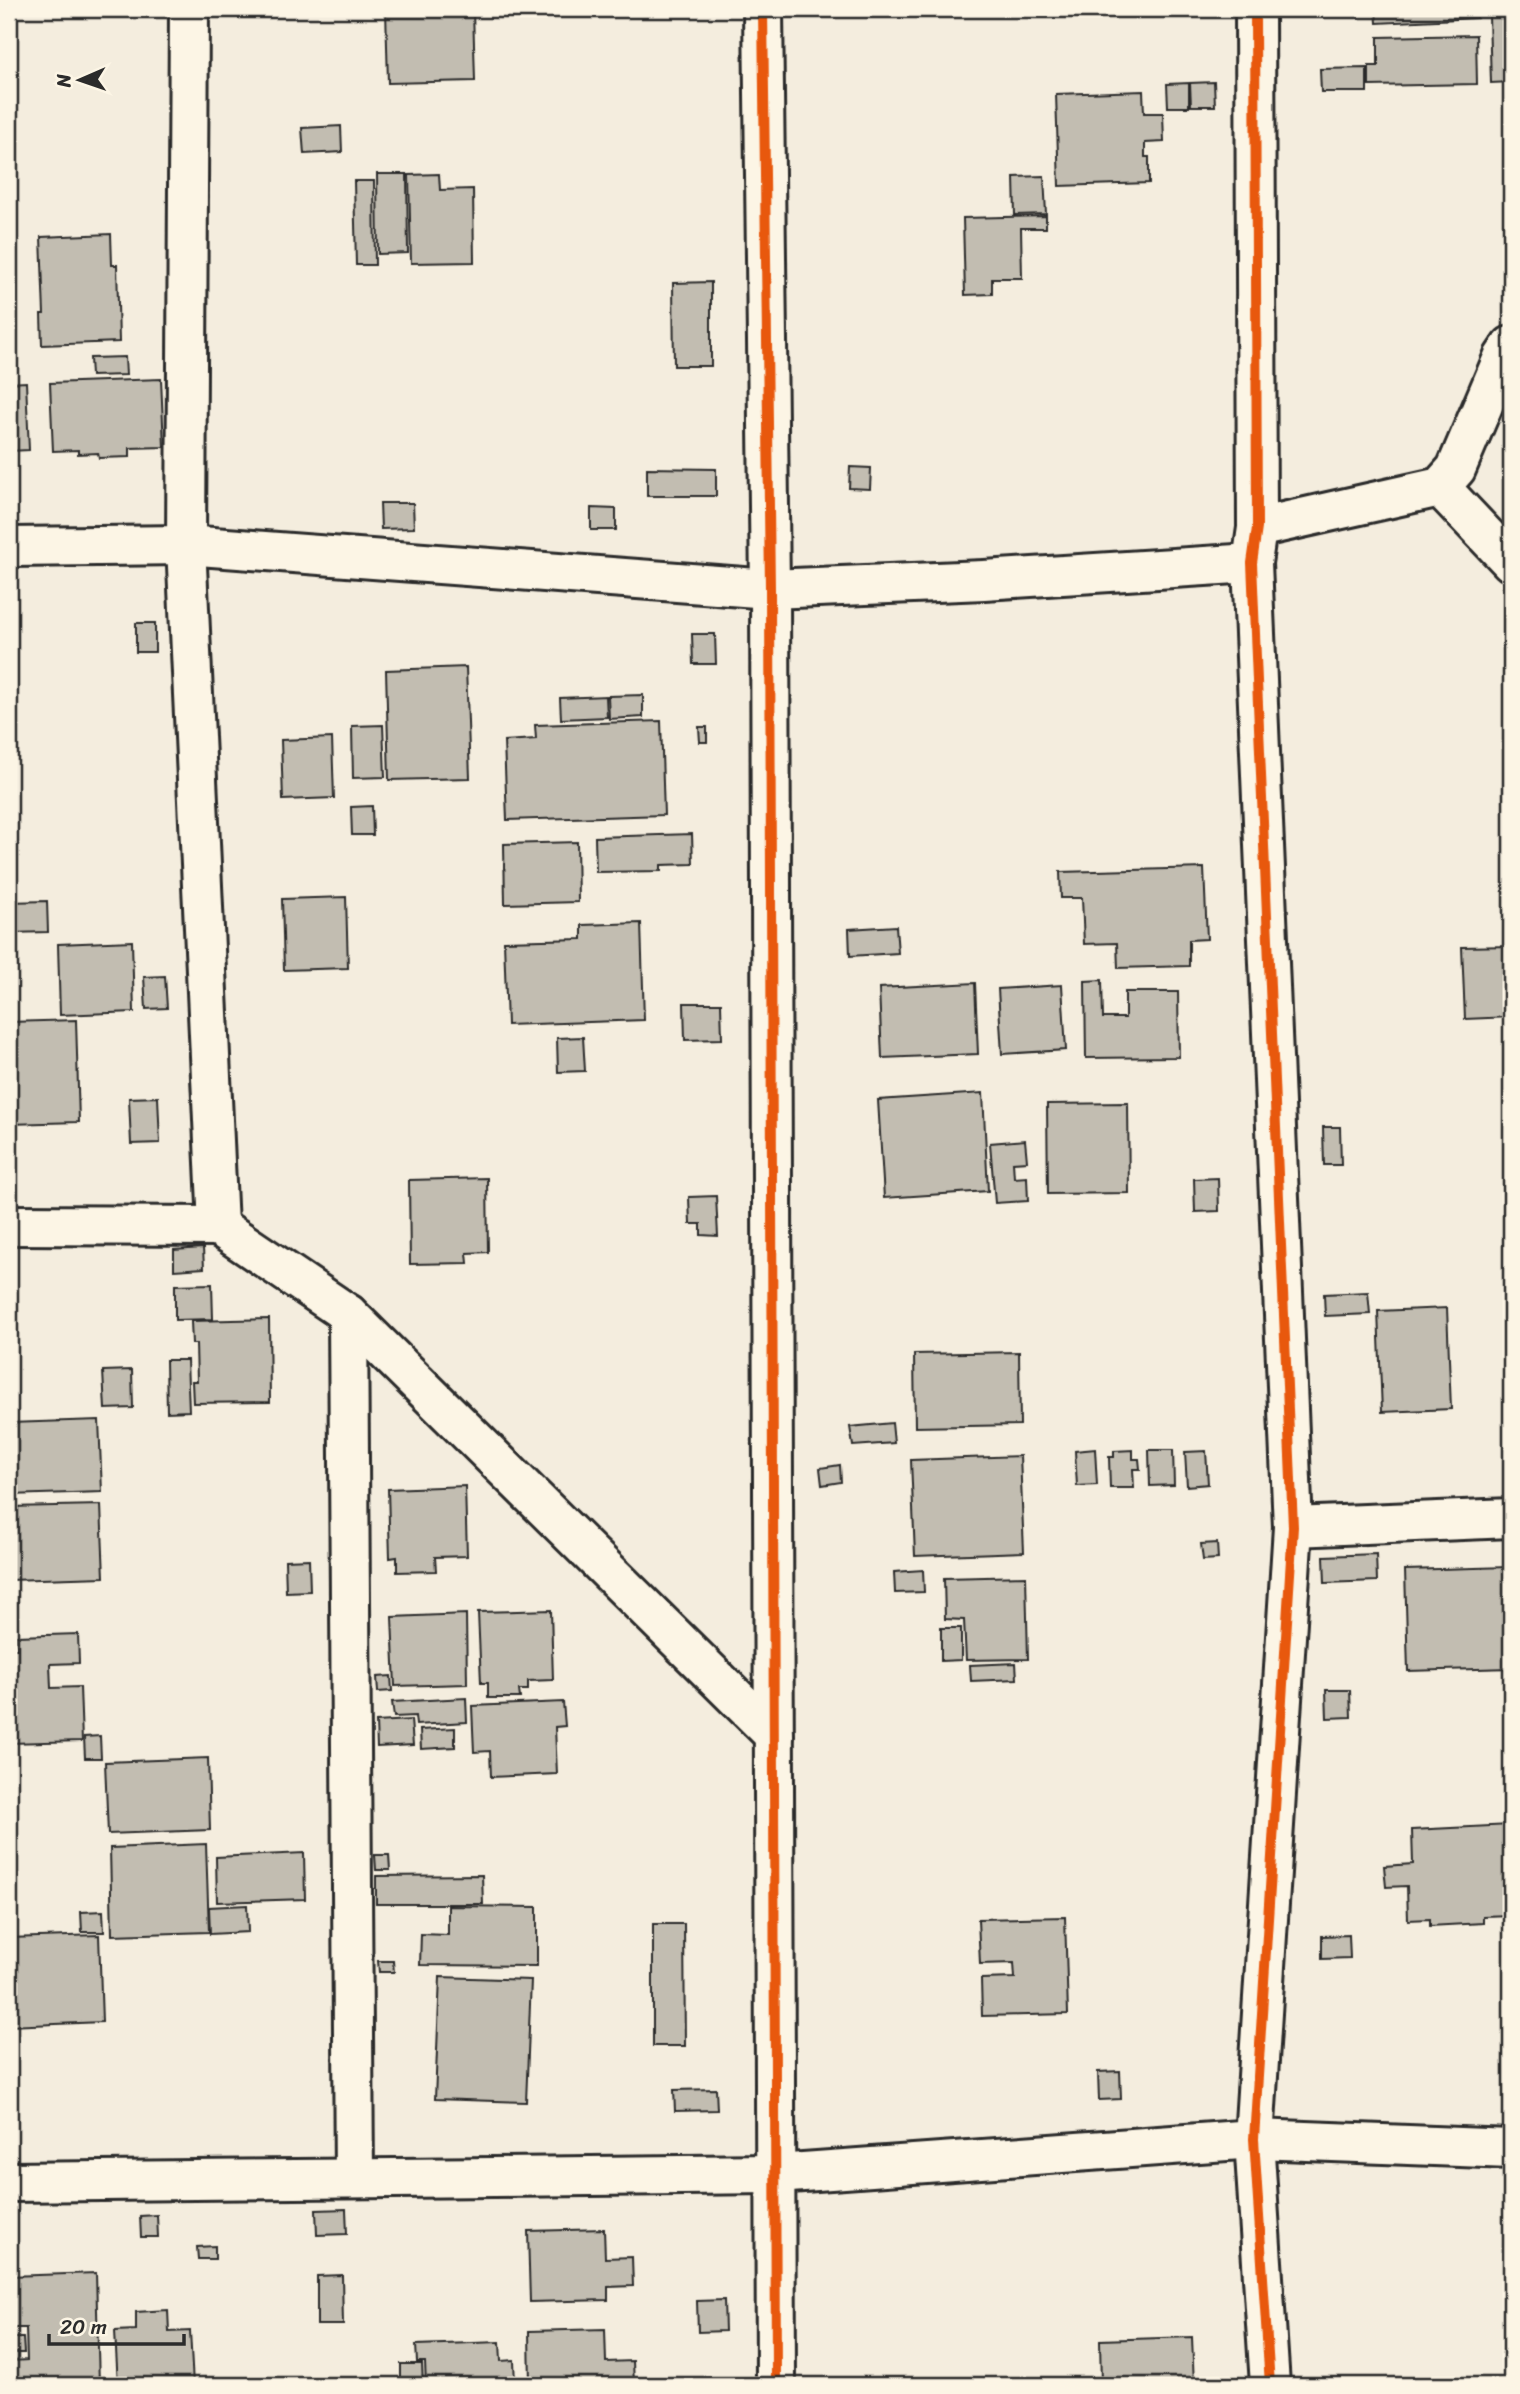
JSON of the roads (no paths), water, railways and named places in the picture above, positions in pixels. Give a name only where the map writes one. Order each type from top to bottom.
[{"type":"street","points":[[189,9],[186,545],[218,1226]]},
{"type":"street","points":[[762,9],[770,589],[776,2385]]},
{"type":"street","points":[[1255,9],[1255,545],[1293,1527],[1254,2139],[1270,2385]]},
{"type":"street","points":[[9,547],[186,545],[770,589],[984,580],[1255,545],[1440,487],[1456,469],[1503,358],[1511,346]]},
{"type":"street","points":[[1440,487],[1511,562]]},
{"type":"street","points":[[9,1225],[218,1226],[348,1314],[774,1735]]},
{"type":"street","points":[[348,1314],[354,2178]]},
{"type":"street","points":[[1293,1527],[1511,1518]]},
{"type":"street","points":[[9,2182],[776,2174],[1254,2139],[1511,2149]]}]
